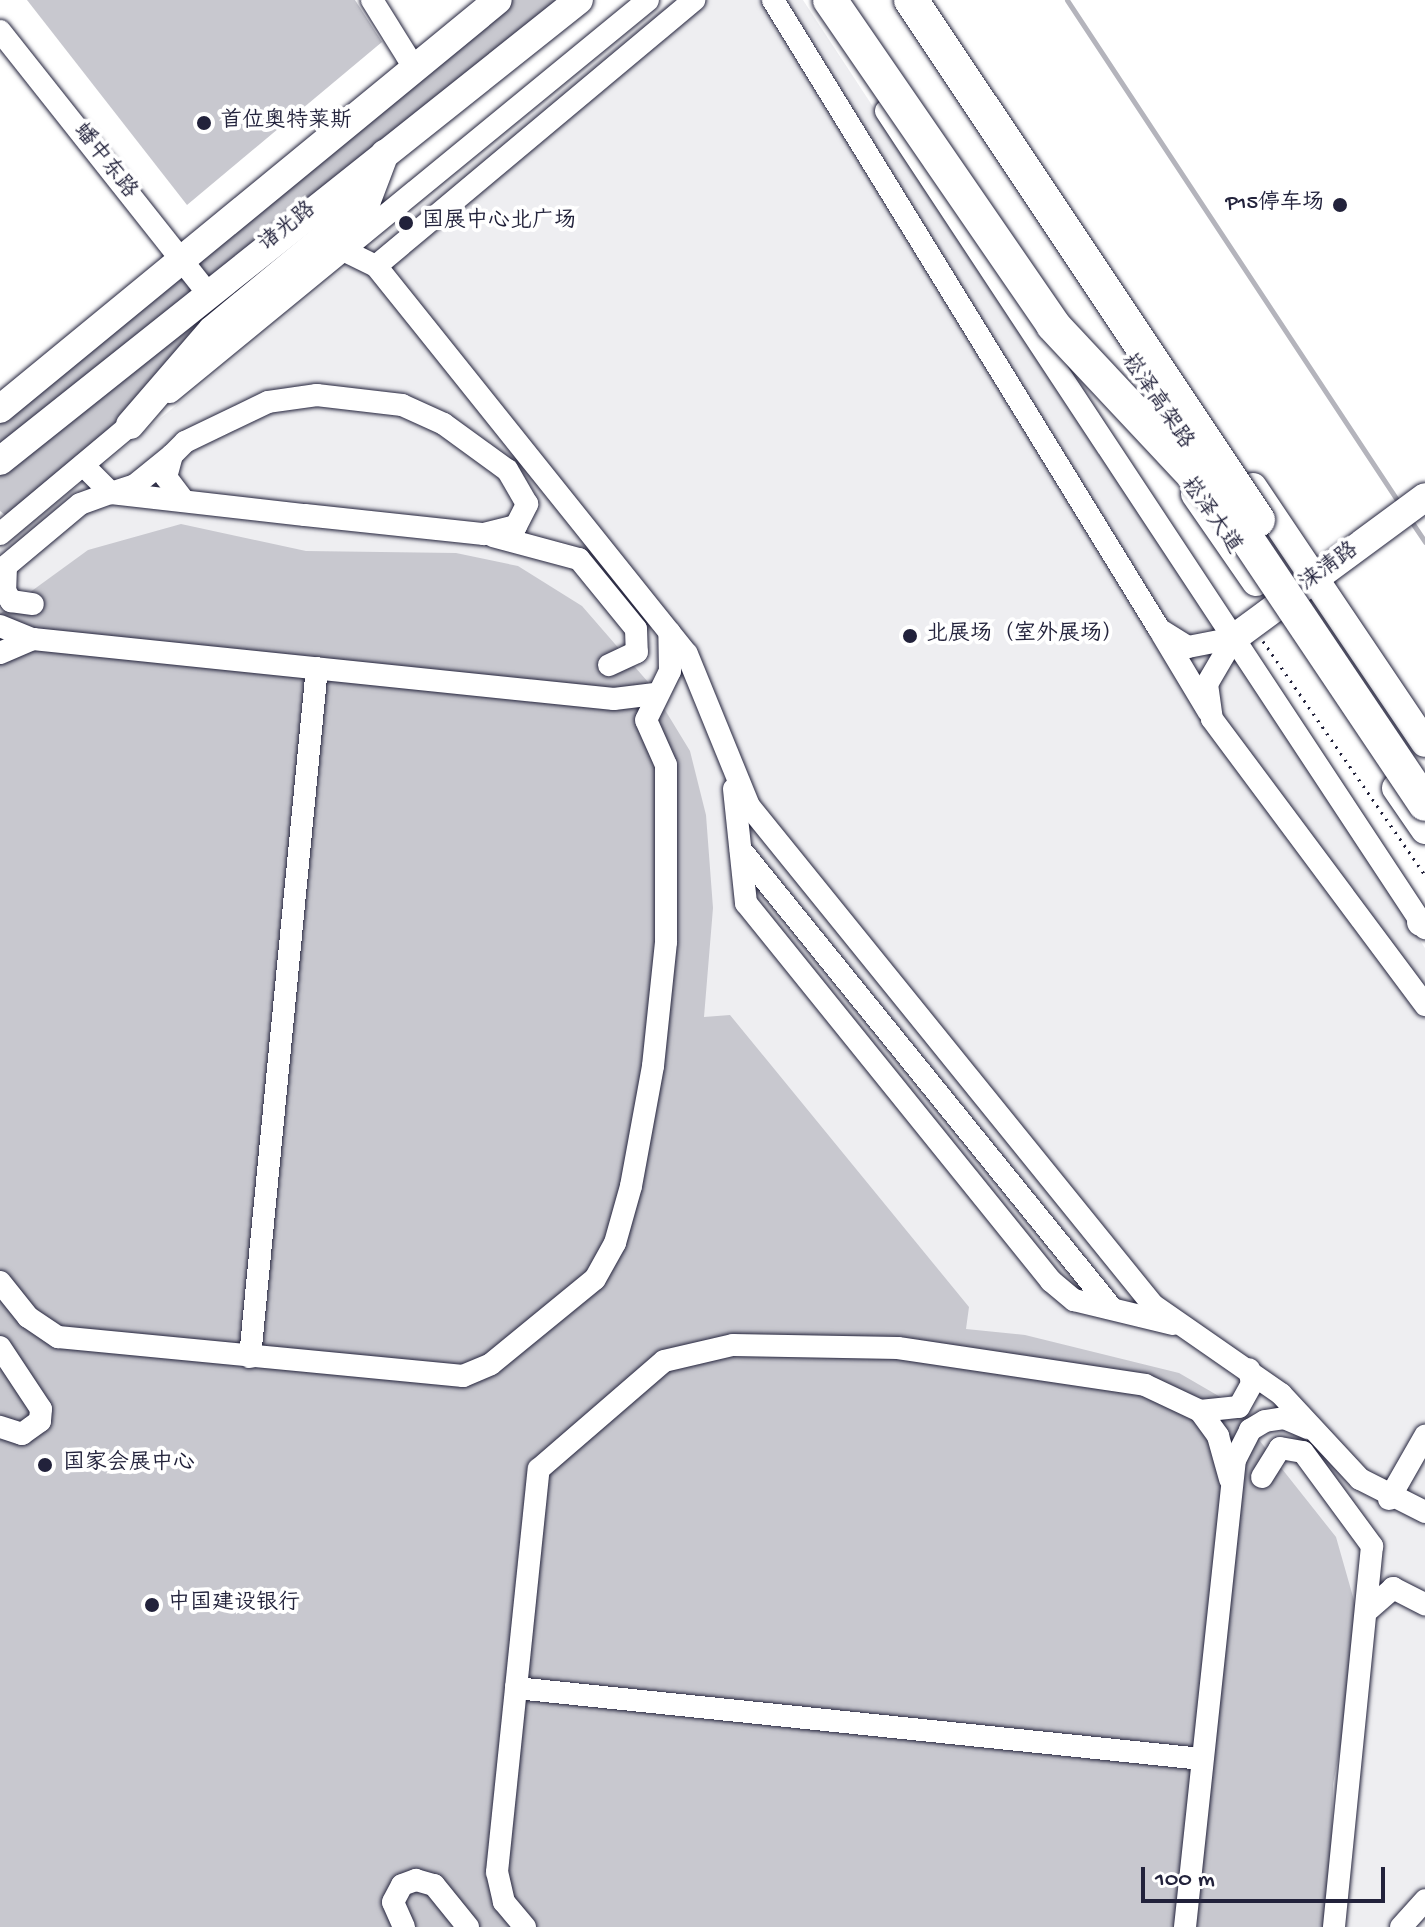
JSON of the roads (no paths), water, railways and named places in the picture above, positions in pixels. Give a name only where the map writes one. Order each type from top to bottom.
[{"type":"highway","points":[[830,0],[1053,325],[1231,515]]},
{"type":"highway","name":"崧泽高架路","points":[[888,0],[1425,804]]},
{"type":"highway","name":"崧泽高架路","points":[[911,0],[1425,770]]},
{"type":"main road","name":"诸光路","points":[[0,409],[498,0]]},
{"type":"main road","name":"诸光路","points":[[0,461],[207,292],[579,0]]},
{"type":"main road","name":"崧泽大道","points":[[864,0],[1253,624],[1425,830]]},
{"type":"main road","points":[[929,0],[1425,743]]},
{"type":"main road","points":[[130,425],[212,330],[366,203],[385,152]]},
{"type":"main road","name":"涞清路","points":[[1253,624],[1425,497]]},
{"type":"street","points":[[372,0],[415,69]]},
{"type":"street","points":[[0,534],[648,0]]},
{"type":"street","points":[[376,266],[694,0]]},
{"type":"street","points":[[773,0],[1212,719],[1425,1005]]},
{"type":"street","points":[[813,0],[1253,624],[1424,924]]},
{"type":"street","name":"蟠中东路","points":[[0,31],[207,292]]},
{"type":"street","points":[[343,250],[376,266],[669,632],[704,684],[728,752],[763,826],[1173,1324]]},
{"type":"street","points":[[33,604],[11,601],[5,591],[3,568],[80,504],[135,485],[205,429],[268,402],[317,395],[402,405],[483,448],[522,488],[525,514],[516,526],[484,534]]},
{"type":"street","points":[[172,455],[166,477],[184,501]]},
{"type":"street","points":[[83,465],[111,493],[484,534],[571,553],[636,629],[669,656]]},
{"type":"street","points":[[1159,629],[1188,647],[1253,624]]},
{"type":"street","points":[[1212,719],[1207,684],[1253,624]]},
{"type":"street","points":[[0,626],[33,639]]},
{"type":"street","points":[[609,665],[637,652],[636,629]]},
{"type":"street","points":[[650,733],[653,694],[670,671],[669,632]]},
{"type":"street","points":[[0,653],[33,639]]},
{"type":"street","points":[[0,644],[33,639],[591,696],[653,694]]},
{"type":"street","points":[[250,1357],[317,668]]},
{"type":"street","points":[[0,1282],[28,1317],[58,1337],[463,1376],[491,1364],[606,1264],[643,1126],[666,942],[666,765],[650,733],[621,708],[591,696]]},
{"type":"street","points":[[728,752],[741,850],[742,890],[756,918],[1062,1293],[1173,1324],[1249,1369],[1389,1499],[1425,1512]]},
{"type":"street","points":[[741,850],[1110,1306]]},
{"type":"street","points":[[525,1927],[504,1902],[497,1872],[539,1469],[664,1361],[733,1345],[898,1348],[1145,1385],[1200,1411],[1218,1436],[1230,1479]]},
{"type":"street","points":[[0,1347],[41,1409],[40,1421],[22,1434],[0,1427]]},
{"type":"street","points":[[1200,1411],[1239,1407],[1252,1384],[1249,1369]]},
{"type":"street","points":[[1185,1927],[1230,1479],[1241,1444],[1265,1421],[1299,1422],[1319,1435]]},
{"type":"street","points":[[1389,1499],[1425,1436]]},
{"type":"street","points":[[1262,1477],[1270,1455],[1294,1448],[1358,1520],[1372,1546],[1334,1927]]},
{"type":"street","points":[[1367,1611],[1393,1588],[1425,1604]]},
{"type":"street","points":[[516,1688],[1202,1759]]},
{"type":"street","points":[[404,1927],[393,1902],[402,1885],[416,1880],[434,1885],[468,1927]]},
{"type":"street","points":[[1401,1927],[1425,1900]]},
{"type":"waterway","points":[[1067,0],[1399,503]]},
{"type":"waterway","points":[[1409,518],[1425,542]]},
{"type":"place","name":"首位奥特莱斯","points":[[204,123]]},
{"type":"place","name":"P15停车场","points":[[1340,205]]},
{"type":"place","name":"国展中心北广场","points":[[406,223]]},
{"type":"place","name":"北展场（室外展场）","points":[[910,636]]},
{"type":"place","name":"国家会展中心","points":[[45,1465]]},
{"type":"place","name":"中国建设银行","points":[[152,1605]]}]
